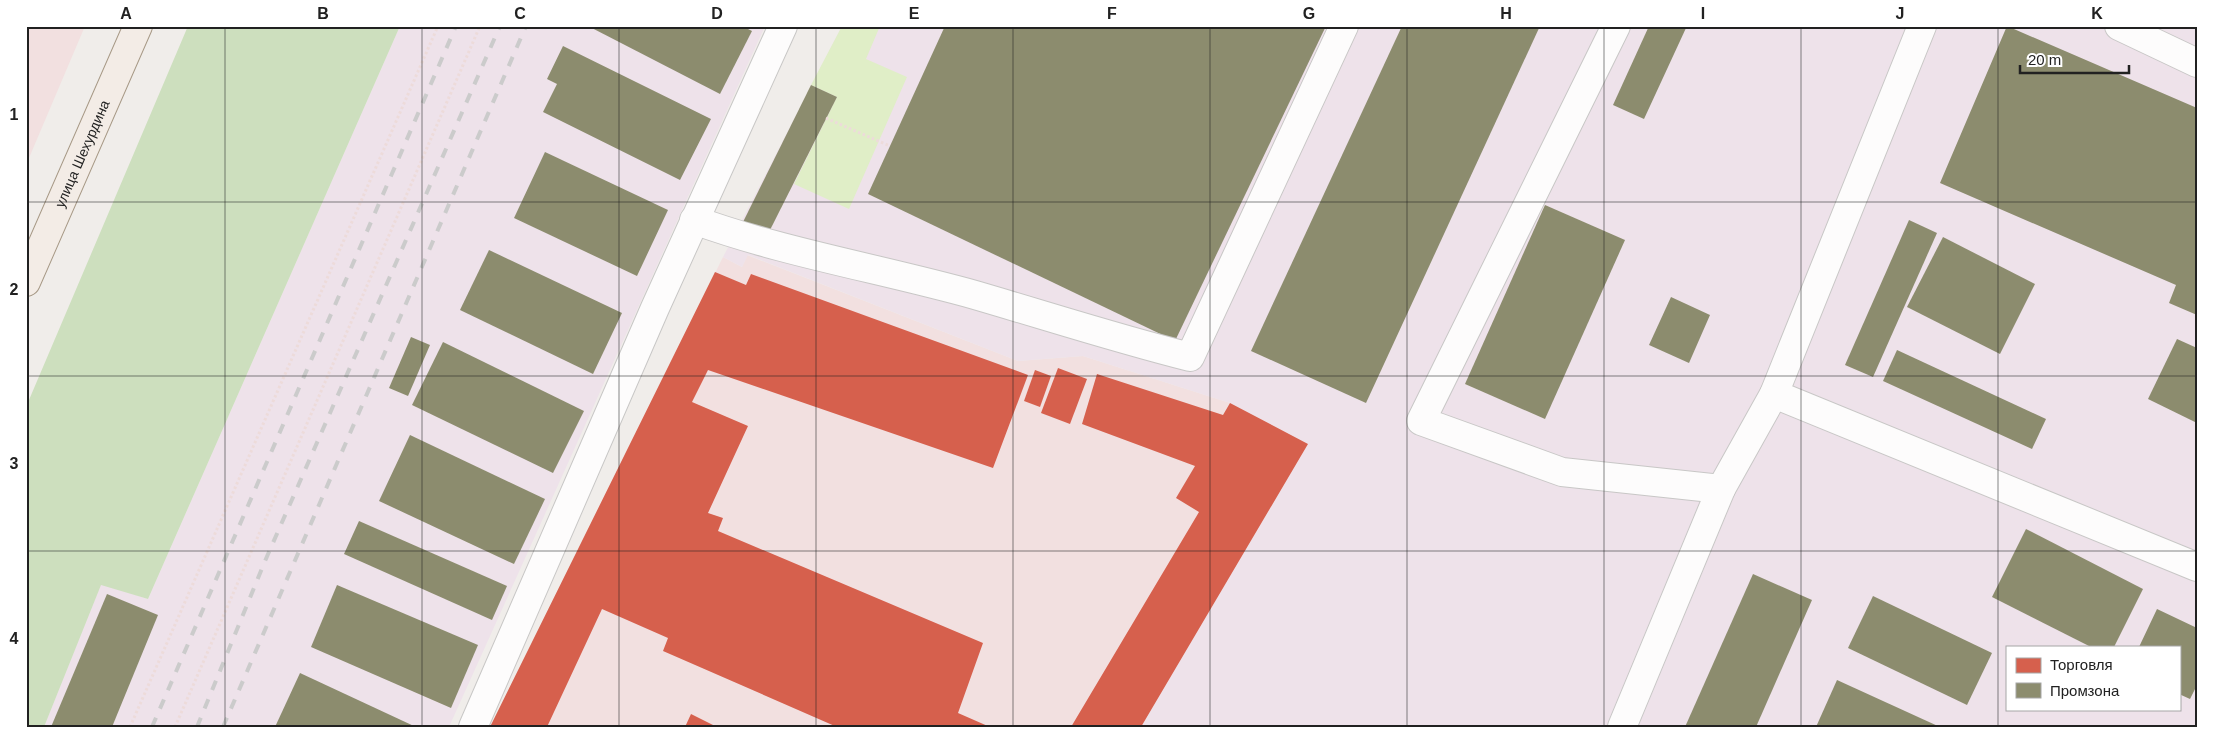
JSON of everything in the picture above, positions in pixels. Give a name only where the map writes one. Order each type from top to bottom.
[{"type":"main road","name":"улица Шехурдина","points":[[26,282],[138,26]]},
{"type":"street","points":[[473,727],[694,220],[783,26]]},
{"type":"street","points":[[694,220],[735,235],[975,295],[1136,344],[1190,356],[1344,26]]},
{"type":"street","points":[[1616,26],[1421,421],[1562,472],[1721,488]]},
{"type":"street","points":[[1622,727],[1721,488],[1774,394],[1922,26]]},
{"type":"street","points":[[2119,26],[2197,63]]},
{"type":"street","points":[[1774,394],[2197,567]]},
{"type":"path","points":[[130,727],[438,26]]},
{"type":"path","points":[[175,727],[480,26]]},
{"type":"path","points":[[826,118],[890,146]]},
{"type":"shaded area","points":[[26,26],[85,26],[26,165]]},
{"type":"shaded area","points":[[400,26],[765,26],[449,727],[44,727],[101,584],[148,599]]},
{"type":"shaded area","points":[[842,26],[2197,26],[2197,727],[1141,727],[1308,444],[1230,403],[1083,356],[1018,361],[748,255],[742,267],[723,257]]},
{"type":"shaded area","points":[[747,255],[1018,361],[1083,356],[1230,403],[1308,444],[1141,727],[490,727],[723,257],[742,267]]},
{"type":"green space","points":[[188,26],[400,26],[148,599],[101,585],[44,727],[26,727],[26,407]]},
{"type":"green space","points":[[842,26],[880,26],[866,59],[907,77],[849,209],[794,184],[837,97],[811,85]]},
{"type":"building: Торговля","points":[[715,272],[746,285],[751,274],[1028,375],[993,468],[708,370],[692,402],[748,426],[708,513],[723,518],[718,531],[983,643],[958,713],[990,727],[837,727],[663,651],[668,638],[602,609],[547,727],[490,727]]},
{"type":"building: Торговля","points":[[1058,368],[1087,379],[1070,424],[1041,413]]},
{"type":"building: Торговля","points":[[1035,370],[1051,376],[1040,407],[1024,401]]},
{"type":"building: Торговля","points":[[1097,374],[1223,415],[1230,403],[1308,444],[1141,727],[1071,727],[1199,512],[1176,498],[1195,466],[1082,424]]},
{"type":"building: Торговля","points":[[691,714],[717,727],[685,727]]},
{"type":"building: Промзона","points":[[588,26],[742,26],[752,31],[720,94]]},
{"type":"building: Промзона","points":[[945,26],[1326,26],[1175,341],[868,194]]},
{"type":"building: Промзона","points":[[1402,26],[1540,26],[1366,403],[1251,351]]},
{"type":"building: Промзона","points":[[1649,26],[1686,28],[1644,119],[1613,105]]},
{"type":"building: Промзона","points":[[2007,26],[2197,108],[2197,315],[2169,303],[2176,285],[1940,183]]},
{"type":"building: Промзона","points":[[563,46],[711,119],[680,180],[543,112],[557,84],[547,79]]},
{"type":"building: Промзона","points":[[811,85],[837,97],[768,234],[743,222]]},
{"type":"building: Промзона","points":[[545,152],[668,210],[637,276],[514,218]]},
{"type":"building: Промзона","points":[[1545,205],[1625,240],[1545,419],[1465,384]]},
{"type":"building: Промзона","points":[[1909,220],[1937,233],[1873,377],[1845,365]]},
{"type":"building: Промзона","points":[[1943,237],[2035,284],[2000,354],[1907,307]]},
{"type":"building: Промзона","points":[[489,250],[622,313],[593,374],[460,310]]},
{"type":"building: Промзона","points":[[1671,297],[1710,315],[1689,363],[1649,345]]},
{"type":"building: Промзона","points":[[411,337],[430,345],[408,396],[389,388]]},
{"type":"building: Промзона","points":[[2177,339],[2197,348],[2197,423],[2148,399]]},
{"type":"building: Промзона","points":[[443,342],[584,411],[553,473],[412,405]]},
{"type":"building: Промзона","points":[[1897,350],[2046,419],[2032,449],[1883,381]]},
{"type":"building: Промзона","points":[[410,435],[545,499],[514,564],[379,501]]},
{"type":"building: Промзона","points":[[359,521],[507,586],[492,620],[344,554]]},
{"type":"building: Промзона","points":[[2026,529],[2143,589],[2114,646],[2089,646],[1992,597]]},
{"type":"building: Промзона","points":[[1753,574],[1812,600],[1756,727],[1685,727]]},
{"type":"building: Промзона","points":[[337,585],[478,645],[451,708],[311,647]]},
{"type":"building: Промзона","points":[[107,594],[158,615],[112,727],[51,727]]},
{"type":"building: Промзона","points":[[1873,596],[1992,653],[1967,705],[1848,648]]},
{"type":"building: Промзона","points":[[2157,609],[2197,628],[2197,685],[2190,699],[2180,694],[2180,646],[2139,646]]},
{"type":"building: Промзона","points":[[300,673],[416,727],[275,727]]},
{"type":"building: Промзона","points":[[1837,680],[1940,727],[1816,727]]},
{"type":"railway","points":[[152,727],[456,26]]},
{"type":"railway","points":[[197,727],[265,561],[500,26]]},
{"type":"railway","points":[[223,727],[526,26]]}]
